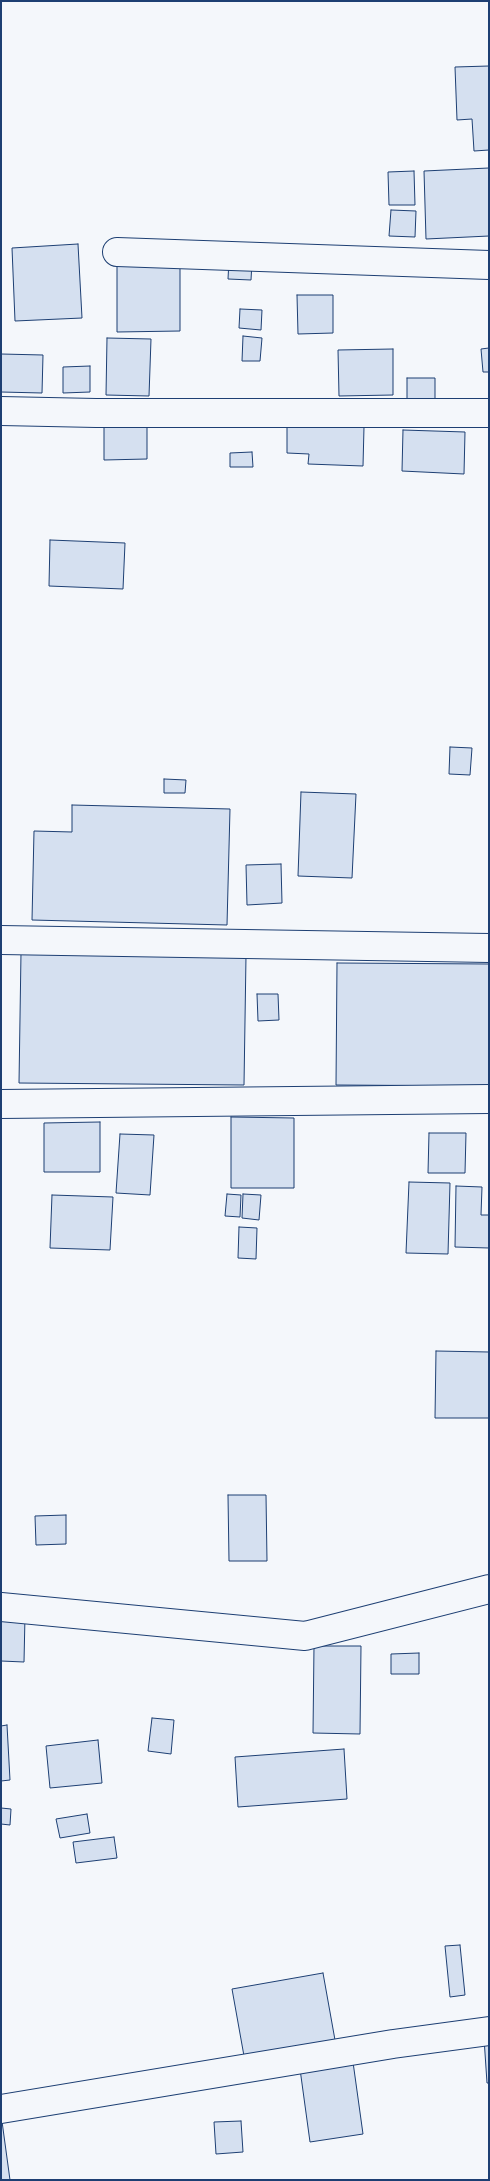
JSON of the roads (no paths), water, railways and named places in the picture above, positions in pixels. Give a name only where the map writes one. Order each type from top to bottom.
[{"type":"street","points":[[117,252],[489,266]]},
{"type":"street","points":[[1,410],[96,413],[489,412]]},
{"type":"street","points":[[1,940],[489,948]]},
{"type":"street","points":[[1,1104],[489,1099]]},
{"type":"street","points":[[1,1607],[306,1636],[489,1589]]},
{"type":"street","points":[[1,2109],[393,2044],[489,2030]]}]
